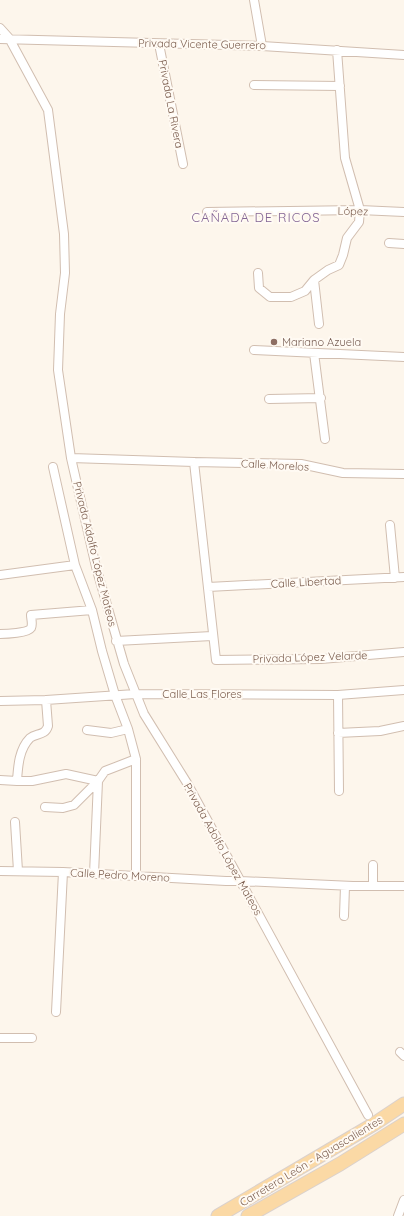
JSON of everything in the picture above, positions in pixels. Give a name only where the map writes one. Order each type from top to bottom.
[{"type":"main road","name":"Carretera León - Aguascalientes","points":[[218,1216],[374,1124],[404,1104]]},
{"type":"main road","name":"Carretera León - Aguascalientes","points":[[248,1216],[352,1157],[404,1124]]},
{"type":"street","points":[[254,0],[262,46]]},
{"type":"street","name":"Privada Adolfo López Mateos","points":[[0,28],[9,38],[48,110],[64,234],[65,273],[60,314],[58,370],[71,458],[96,568],[116,641],[133,694],[187,783],[368,1114]]},
{"type":"street","name":"Privada Vicente Guerrero","points":[[0,39],[9,38],[159,44],[262,46],[404,55]]},
{"type":"street","name":"Privada La Rivera","points":[[159,44],[183,164]]},
{"type":"street","points":[[258,273],[259,288],[270,297],[292,297],[305,291],[314,280],[328,270],[339,265],[347,238],[358,222],[360,210],[345,158],[337,50]]},
{"type":"street","points":[[254,85],[340,86]]},
{"type":"street","name":"López","points":[[207,212],[360,210],[404,212]]},
{"type":"street","points":[[389,243],[404,244]]},
{"type":"street","points":[[314,280],[319,324]]},
{"type":"street","points":[[254,350],[404,357]]},
{"type":"street","points":[[314,353],[321,398],[325,439]]},
{"type":"street","points":[[269,399],[296,400],[321,398]]},
{"type":"street","name":"Calle Morelos","points":[[71,458],[301,464],[343,473],[404,474]]},
{"type":"street","points":[[116,641],[212,636],[194,462]]},
{"type":"street","points":[[53,467],[75,566],[92,610],[102,651],[128,729],[136,759],[136,876]]},
{"type":"street","points":[[390,525],[395,578]]},
{"type":"street","points":[[0,575],[75,566]]},
{"type":"street","name":"Calle Libertad","points":[[208,587],[404,577]]},
{"type":"street","points":[[0,634],[27,631],[32,625],[31,615],[92,610]]},
{"type":"street","name":"Privada López Velarde","points":[[212,636],[216,660],[321,659],[404,652]]},
{"type":"street","name":"Calle Las Flores","points":[[0,701],[46,700],[133,694],[338,695],[404,690]]},
{"type":"street","points":[[338,695],[339,790]]},
{"type":"street","points":[[17,781],[18,761],[25,747],[31,738],[47,730],[46,700]]},
{"type":"street","points":[[338,733],[380,730],[404,726]]},
{"type":"street","points":[[87,730],[111,733],[128,729]]},
{"type":"street","points":[[45,807],[63,808],[74,805],[98,781],[105,771],[136,759]]},
{"type":"street","points":[[0,780],[32,781],[66,774],[98,781]]},
{"type":"street","points":[[94,874],[98,781]]},
{"type":"street","points":[[15,822],[18,871]]},
{"type":"street","points":[[373,865],[373,886]]},
{"type":"street","name":"Calle Pedro Moreno","points":[[0,871],[63,872],[226,882],[240,881],[345,886],[404,886]]},
{"type":"street","points":[[56,1012],[63,872]]},
{"type":"street","points":[[344,916],[345,886]]},
{"type":"street","points":[[0,1038],[32,1038]]},
{"type":"street","points":[[398,1216],[404,1200]]},
{"type":"place","name":"Mariano Azuela","points":[[274,342]]},
{"type":"district","name":"CAÑADA DE RICOS","points":[[256,217]]}]
